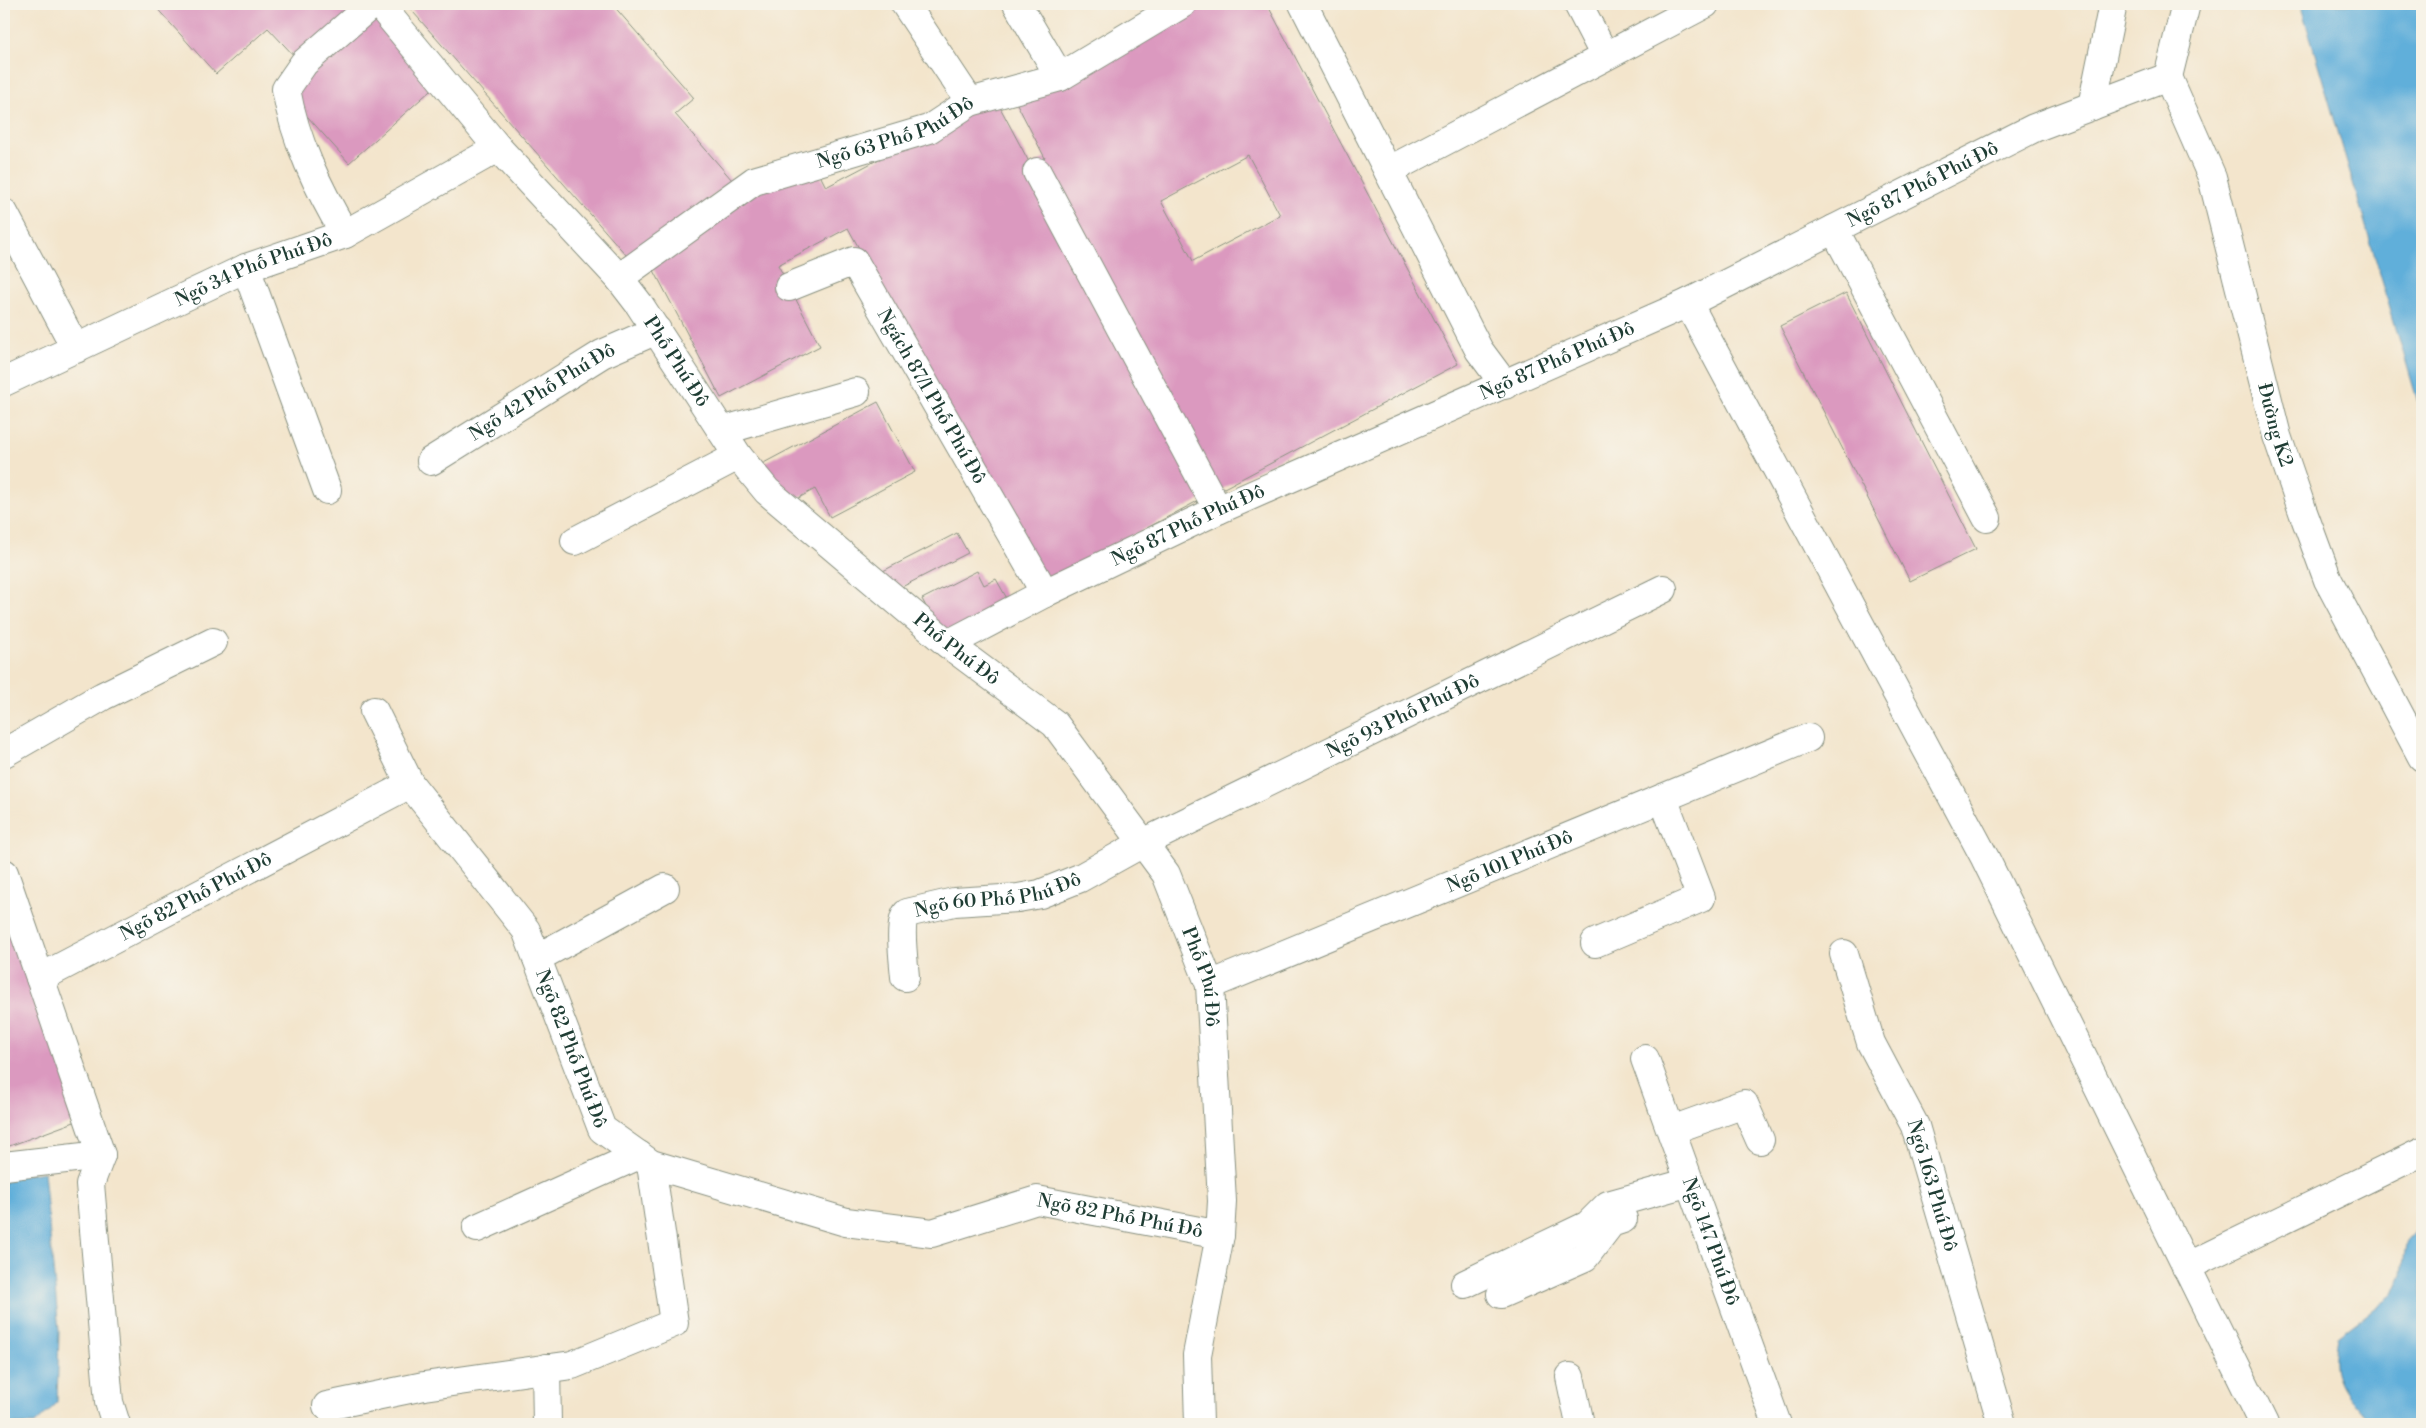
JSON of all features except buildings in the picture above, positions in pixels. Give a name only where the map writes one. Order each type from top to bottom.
[{"type":"street","points":[[345,234],[322,194],[301,145],[286,89],[304,63],[372,4]]},
{"type":"street","name":"Phố Phú Đô","points":[[379,4],[498,148],[619,278],[657,330],[738,456],[768,491],[948,644],[1055,724],[1166,874],[1210,985],[1222,1201],[1220,1235],[1197,1355],[1200,1424]]},
{"type":"street","points":[[905,4],[970,102]]},
{"type":"street","points":[[1017,4],[1060,77]]},
{"type":"street","name":"Ngõ 63 Phố Phú Đô","points":[[619,278],[754,180],[929,129],[970,102],[1060,77],[1182,4]]},
{"type":"street","points":[[1303,4],[1479,350],[1505,385]]},
{"type":"street","points":[[1578,4],[1605,56]]},
{"type":"street","points":[[1388,171],[1705,4]]},
{"type":"street","points":[[2092,106],[2114,4]]},
{"type":"street","points":[[2168,77],[2186,4]]},
{"type":"street","name":"Ngõ 87 Phố Phú Đô","points":[[948,644],[1045,592],[1218,510],[1688,304],[2034,128],[2168,77]]},
{"type":"street","name":"Đường K2","points":[[2168,77],[2212,177],[2277,436],[2312,538],[2328,580],[2422,758]]},
{"type":"street","name":"Ngõ 34 Phố Phú Đô","points":[[4,382],[246,268],[345,234],[498,148]]},
{"type":"street","points":[[1037,172],[1218,510]]},
{"type":"street","points":[[4,213],[76,348]]},
{"type":"street","points":[[1834,229],[1987,518]]},
{"type":"street","name":"Ngách 87/1 Phố Phú Đô","points":[[789,287],[854,261],[1045,592]]},
{"type":"street","points":[[246,268],[327,490]]},
{"type":"street","points":[[1688,304],[1985,858],[2264,1424]]},
{"type":"street","name":"Ngõ 42 Phố Phú Đô","points":[[431,461],[602,354],[657,330]]},
{"type":"street","points":[[722,431],[856,392]]},
{"type":"street","points":[[575,541],[738,456]]},
{"type":"street","name":"Ngõ 93 Phố Phú Đô","points":[[1143,843],[1663,588]]},
{"type":"street","points":[[4,753],[103,696],[213,642]]},
{"type":"street","points":[[374,711],[410,784]]},
{"type":"street","name":"Ngõ 101 Phú Đô","points":[[1210,985],[1808,738]]},
{"type":"street","name":"Ngõ 82 Phố Phú Đô","points":[[40,978],[410,784],[526,930],[602,1129],[645,1160],[846,1222],[922,1232],[932,1233],[1037,1200],[1220,1235]]},
{"type":"street","points":[[1595,943],[1701,898],[1663,798]]},
{"type":"street","name":"Ngõ 60 Phố Phú Đô","points":[[905,977],[903,926],[904,917],[907,913],[954,902],[1018,898],[1040,894],[1080,878],[1143,843]]},
{"type":"street","points":[[4,873],[100,1154],[90,1184],[109,1402],[116,1424]]},
{"type":"street","points":[[537,958],[665,888]]},
{"type":"street","name":"Ngõ 163 Phú Đô","points":[[1844,954],[1871,1043],[1915,1126],[2002,1424]]},
{"type":"street","name":"Ngõ 147 Phú Đô","points":[[1645,1059],[1777,1424]]},
{"type":"street","points":[[1672,1130],[1744,1104],[1760,1140]]},
{"type":"street","points":[[2186,1267],[2422,1152]]},
{"type":"street","points":[[4,1166],[100,1154]]},
{"type":"street","points":[[327,1406],[424,1386],[572,1365],[674,1323],[645,1160],[477,1228]]},
{"type":"street","points":[[1465,1284],[1588,1224],[1608,1205],[1693,1189]]},
{"type":"street","points":[[1501,1294],[1585,1257],[1611,1223],[1693,1189]]},
{"type":"street","points":[[546,1368],[547,1424]]},
{"type":"street","points":[[1570,1377],[1580,1424]]},
{"type":"water","points":[[2303,4],[2422,4],[2422,416],[2302,10]]},
{"type":"water","points":[[44,1172],[59,1331],[57,1403],[35,1424],[4,1424],[4,1178]]},
{"type":"water","points":[[2422,1225],[2422,1424],[2371,1424],[2346,1395],[2337,1376],[2335,1353],[2337,1337],[2393,1295],[2402,1274],[2406,1243]]}]
